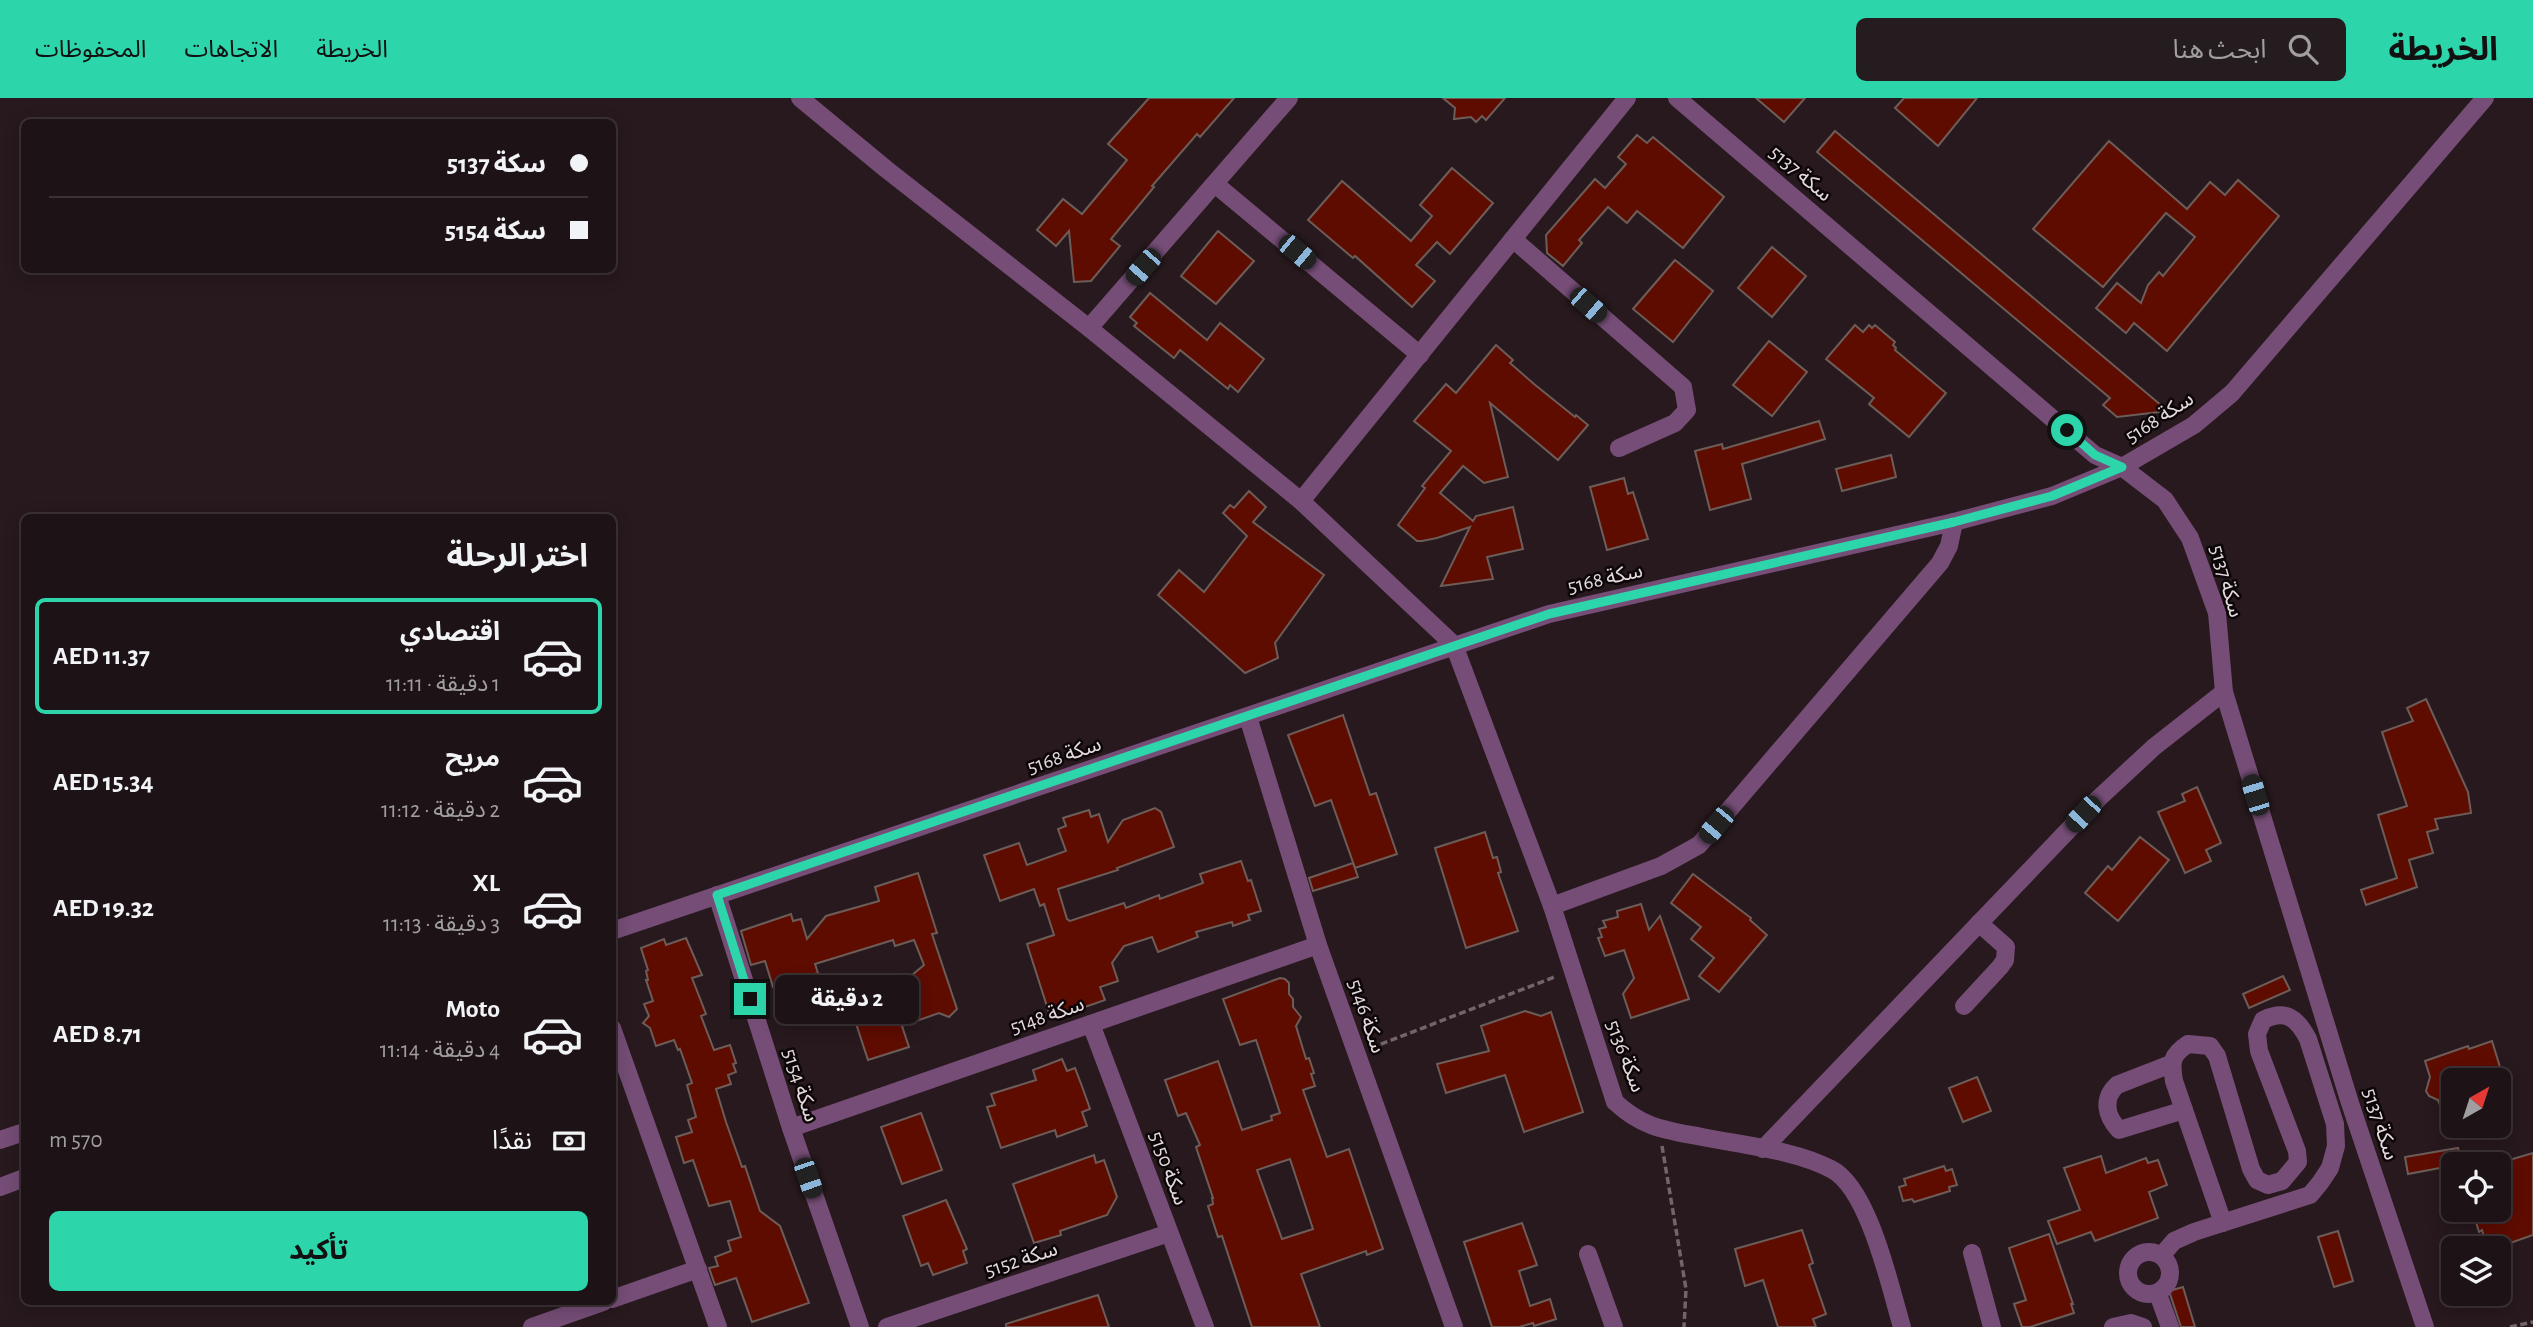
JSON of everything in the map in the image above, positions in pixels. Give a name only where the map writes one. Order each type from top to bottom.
[{"type":"street","points":[[800,98],[1301,501],[1454,645]]},
{"type":"street","points":[[1089,328],[1289,98]]},
{"type":"street","points":[[1301,501],[1628,98]]},
{"type":"street","name":"سكة 5137","points":[[1677,98],[2095,455],[2122,467],[2165,500],[2190,538],[2217,613],[2224,692],[2350,1103],[2425,1327]]},
{"type":"street","name":"سكة 5168","points":[[616,930],[1549,614],[1954,522],[2052,496],[2122,467],[2194,425],[2232,393],[2485,98]]},
{"type":"street","points":[[1215,184],[1420,355]]},
{"type":"street","points":[[1513,239],[1683,387],[1688,410],[1675,423],[1619,448]]},
{"type":"street","points":[[1552,906],[1661,866],[1699,845],[1940,563],[1949,546],[1954,522]]},
{"type":"street","name":"سكة 5136","points":[[1454,645],[1552,906],[1615,1102],[1631,1118],[1660,1129],[1811,1160],[1834,1170],[1853,1189],[1866,1212],[1902,1327]]},
{"type":"street","points":[[1763,1149],[2099,798],[2154,747],[2224,692]]},
{"type":"street","name":"سكة 5146","points":[[1248,717],[1318,945],[1454,1327]]},
{"type":"street","name":"سكة 5154","points":[[717,895],[791,1128],[860,1327]]},
{"type":"street","points":[[1965,1006],[2005,960],[2006,947],[1979,923]]},
{"type":"street","name":"سكة 5148","points":[[791,1128],[1318,945]]},
{"type":"street","points":[[2162,1255],[2174,1241],[2194,1232],[2223,1223],[2310,1195],[2330,1168],[2336,1146],[2335,1124],[2308,1039],[2301,1026],[2287,1016],[2275,1014],[2263,1020],[2258,1034],[2259,1051],[2297,1152],[2298,1162],[2281,1181],[2267,1185],[2257,1180],[2251,1169],[2217,1056],[2210,1046],[2188,1044],[2177,1051],[2171,1065],[2174,1082],[2223,1223]]},
{"type":"street","name":"سكة 5150","points":[[1091,1024],[1205,1327]]},
{"type":"street","points":[[616,1039],[718,1327]]},
{"type":"street","points":[[2171,1065],[2110,1091],[2106,1103],[2110,1121],[2119,1130],[2184,1110]]},
{"type":"street","points":[[0,1140],[21,1133]]},
{"type":"street","points":[[0,1187],[21,1179]]},
{"type":"street","name":"سكة 5152","points":[[887,1327],[1169,1233]]},
{"type":"street","points":[[2147,1251],[2162,1255],[2170,1268],[2169,1283],[2158,1294],[2143,1295],[2130,1286],[2127,1271],[2133,1257],[2147,1251]]},
{"type":"street","points":[[1972,1253],[1992,1327]]},
{"type":"street","points":[[1588,1254],[1614,1327]]},
{"type":"street","points":[[616,1298],[698,1269]]},
{"type":"street","points":[[2158,1294],[2170,1327]]},
{"type":"street","points":[[532,1327],[594,1305]]},
{"type":"street","points":[[2113,1327],[2131,1323],[2143,1327]]},
{"type":"path","points":[[1356,1054],[1571,971]]},
{"type":"path","points":[[1660,1129],[1686,1289],[1684,1327]]},
{"type":"path","points":[[2510,1327],[2533,1322]]},
{"type":"building","points":[[1149,98],[1234,98],[1200,137],[1197,134],[1152,186],[1154,187],[1111,239],[1120,246],[1091,281],[1074,282],[1069,231],[1056,246],[1037,230],[1063,199],[1082,214],[1127,160],[1108,144]]},
{"type":"building","points":[[1443,98],[1505,98],[1486,120],[1482,116],[1476,122],[1471,117],[1454,119],[1455,108]]},
{"type":"building","points":[[1756,98],[1805,98],[1784,122]]},
{"type":"building","points":[[1904,98],[1977,98],[1938,146],[1895,108]]},
{"type":"building","points":[[1835,131],[2168,411],[2117,417],[2103,405],[2110,398],[1817,152]]},
{"type":"building","points":[[1637,135],[1647,143],[1653,137],[1724,197],[1683,248],[1637,211],[1627,223],[1608,207],[1579,240],[1582,243],[1563,266],[1547,253],[1546,235],[1595,179],[1605,188],[1626,164],[1618,157]]},
{"type":"building","points":[[2109,141],[2187,209],[2210,182],[2225,195],[2238,180],[2279,216],[2167,351],[2134,323],[2126,333],[2096,308],[2117,283],[2141,303],[2148,285],[2159,272],[2163,276],[2195,237],[2166,213],[2103,287],[2033,229]]},
{"type":"building","points":[[1452,168],[1493,203],[1450,254],[1437,242],[1416,265],[1435,281],[1412,307],[1355,256],[1353,258],[1308,220],[1342,181],[1411,241],[1432,216],[1420,205]]},
{"type":"building","points":[[1218,231],[1254,261],[1216,304],[1181,276]]},
{"type":"building","points":[[1772,247],[1806,276],[1772,317],[1738,288]]},
{"type":"building","points":[[1675,260],[1713,291],[1673,342],[1633,309]]},
{"type":"building","points":[[1150,293],[1207,340],[1220,323],[1264,359],[1238,392],[1230,385],[1228,389],[1180,350],[1174,358],[1134,326],[1137,323],[1130,317]]},
{"type":"building","points":[[1855,325],[1863,332],[1869,325],[1872,328],[1875,325],[1895,342],[1895,350],[1946,393],[1909,437],[1869,404],[1874,398],[1826,359]]},
{"type":"building","points":[[1769,341],[1807,372],[1772,416],[1733,385]]},
{"type":"building","points":[[1496,345],[1513,360],[1510,363],[1534,384],[1588,425],[1558,460],[1490,403],[1508,477],[1484,483],[1463,466],[1440,493],[1473,521],[1476,516],[1513,507],[1523,549],[1487,557],[1493,579],[1441,586],[1470,527],[1437,538],[1417,541],[1398,525],[1425,488],[1422,486],[1451,451],[1414,421],[1446,384],[1456,393]]},
{"type":"building","points":[[1819,421],[1825,439],[1742,464],[1751,499],[1710,510],[1695,451],[1722,444],[1723,449]]},
{"type":"building","points":[[1891,455],[1896,477],[1842,491],[1836,469]]},
{"type":"building","points":[[1624,478],[1628,494],[1633,492],[1648,539],[1607,550],[1590,487]]},
{"type":"building","points":[[1249,491],[1266,507],[1253,522],[1324,575],[1275,643],[1278,658],[1245,673],[1158,595],[1179,570],[1204,592],[1247,536],[1223,513],[1230,505],[1234,508]]},
{"type":"building","points":[[2426,699],[2468,792],[2471,813],[2435,819],[2438,829],[2427,832],[2433,853],[2409,860],[2417,887],[2366,905],[2361,890],[2397,878],[2378,815],[2407,806],[2382,732],[2413,721],[2407,708]]},
{"type":"building","points":[[1343,715],[1370,795],[1376,793],[1397,854],[1355,868],[1331,800],[1315,806],[1288,735]]},
{"type":"building","points":[[2197,787],[2221,843],[2206,850],[2211,861],[2185,873],[2158,812],[2185,801],[2182,794]]},
{"type":"building","points":[[1155,808],[1161,812],[1174,847],[1117,868],[1118,870],[1058,889],[1067,919],[1070,921],[1124,903],[1126,908],[1159,895],[1160,899],[1203,883],[1200,874],[1241,861],[1248,881],[1251,880],[1261,911],[1248,915],[1250,920],[1233,926],[1232,922],[1196,932],[1198,937],[1158,952],[1152,937],[1124,946],[1112,963],[1118,981],[1100,987],[1105,1000],[1051,1019],[1027,944],[1054,935],[1044,904],[1040,906],[1034,889],[1000,901],[984,855],[1019,843],[1027,865],[1066,851],[1058,829],[1066,826],[1063,818],[1089,810],[1091,817],[1099,814],[1108,842],[1123,820]]},
{"type":"building","points":[[1485,832],[1493,858],[1497,857],[1501,872],[1498,873],[1518,931],[1466,948],[1435,848]]},
{"type":"building","points":[[2140,837],[2169,860],[2118,921],[2085,893],[2108,866],[2112,870]]},
{"type":"building","points":[[1353,863],[1358,877],[1313,891],[1309,878]]},
{"type":"building","points":[[918,873],[937,933],[932,934],[957,1009],[949,1017],[939,1013],[902,1026],[909,1047],[868,1060],[845,990],[886,976],[888,983],[912,975],[924,965],[914,940],[895,946],[893,940],[815,964],[818,973],[773,987],[765,961],[751,965],[741,931],[791,914],[793,921],[801,919],[807,939],[826,916],[879,901],[875,887]]},
{"type":"building","points":[[1693,874],[1751,918],[1767,935],[1719,992],[1699,976],[1714,958],[1691,939],[1701,927],[1671,903]]},
{"type":"building","points":[[1641,904],[1649,930],[1660,916],[1689,999],[1631,1018],[1623,994],[1634,978],[1624,950],[1605,956],[1598,938],[1602,937],[1599,929],[1606,927],[1603,921],[1618,917],[1617,911]]},
{"type":"building","points":[[686,938],[702,975],[692,978],[706,1014],[701,1016],[714,1050],[730,1045],[736,1063],[733,1064],[736,1072],[728,1075],[731,1084],[716,1089],[726,1122],[760,1211],[780,1226],[809,1303],[752,1322],[736,1278],[715,1285],[709,1268],[718,1266],[715,1257],[731,1251],[728,1241],[741,1237],[730,1201],[709,1206],[693,1160],[684,1163],[676,1137],[692,1132],[688,1120],[696,1117],[687,1085],[692,1083],[680,1049],[678,1050],[674,1040],[656,1046],[650,1028],[643,1023],[649,1016],[644,1004],[653,1001],[646,980],[648,970],[641,948],[664,939],[666,945]]},
{"type":"building","points":[[2283,976],[2290,990],[2249,1008],[2243,994]]},
{"type":"building","points":[[1280,978],[1289,983],[1293,1007],[1301,1017],[1296,1026],[1306,1059],[1309,1058],[1314,1073],[1311,1074],[1315,1086],[1303,1090],[1327,1157],[1349,1149],[1383,1249],[1367,1255],[1366,1251],[1301,1274],[1320,1327],[1252,1327],[1222,1236],[1218,1237],[1208,1206],[1213,1204],[1213,1198],[1196,1147],[1200,1145],[1186,1113],[1178,1116],[1165,1080],[1218,1061],[1242,1130],[1272,1120],[1271,1116],[1280,1113],[1256,1040],[1240,1045],[1223,999]],"holes":[[[1290,1159],[1313,1229],[1282,1239],[1257,1170]]]},
{"type":"building","points":[[1525,1011],[1541,1016],[1551,1012],[1583,1112],[1524,1132],[1505,1075],[1446,1093],[1437,1064],[1489,1051],[1481,1026]]},
{"type":"building","points":[[2492,1041],[2500,1068],[2441,1068],[2441,1108],[2438,1100],[2429,1096],[2426,1091],[2430,1077],[2425,1061],[2468,1046],[2469,1049]]},
{"type":"building","points":[[1062,1059],[1067,1071],[1075,1068],[1083,1089],[1090,1109],[1082,1112],[1087,1126],[1057,1137],[1055,1130],[1001,1148],[987,1107],[995,1105],[991,1094],[1036,1080],[1033,1070]]},
{"type":"building","points":[[1977,1077],[1991,1111],[1963,1122],[1949,1088]]},
{"type":"building","points":[[921,1113],[942,1170],[902,1184],[881,1127]]},
{"type":"building","points":[[2458,1148],[2459,1152],[2441,1152],[2441,1168],[2408,1174],[2405,1157]]},
{"type":"building","points":[[2533,1153],[2533,1235],[2511,1243],[2511,1236],[2484,1236],[2482,1230],[2479,1232],[2476,1222],[2511,1222],[2511,1160]]},
{"type":"building","points":[[1094,1155],[1096,1163],[1104,1160],[1117,1197],[1107,1215],[1060,1231],[1061,1235],[1034,1243],[1013,1184]]},
{"type":"building","points":[[2101,1156],[2106,1173],[2146,1158],[2148,1163],[2158,1160],[2167,1185],[2149,1192],[2158,1218],[2095,1241],[2091,1232],[2057,1244],[2048,1221],[2080,1210],[2064,1168]]},
{"type":"building","points":[[1944,1166],[1946,1171],[1952,1169],[1957,1185],[1949,1187],[1950,1191],[1914,1202],[1912,1199],[1903,1201],[1899,1187],[1906,1185],[1904,1179]]},
{"type":"building","points":[[946,1200],[967,1249],[963,1251],[967,1263],[933,1275],[928,1263],[921,1266],[903,1216]]},
{"type":"building","points":[[1522,1223],[1537,1265],[1519,1271],[1530,1306],[1550,1299],[1556,1319],[1534,1326],[1533,1323],[1519,1327],[1492,1327],[1464,1242]]},
{"type":"building","points":[[1802,1230],[1813,1263],[1809,1265],[1826,1314],[1813,1319],[1816,1327],[1778,1327],[1763,1280],[1745,1286],[1735,1249]]},
{"type":"building","points":[[2338,1231],[2353,1281],[2334,1287],[2318,1237]]},
{"type":"building","points":[[2049,1234],[2074,1313],[2022,1327],[2014,1304],[2026,1300],[2009,1248]]},
{"type":"building","points":[[2183,1287],[2195,1327],[2181,1327],[2169,1291]]},
{"type":"building","points":[[1098,1295],[1109,1327],[1006,1327],[1006,1324]]},
{"type":"route","points":[[750,999],[717,895],[1549,614],[1954,522],[2052,496],[2122,467],[2095,455],[2067,430]]}]
